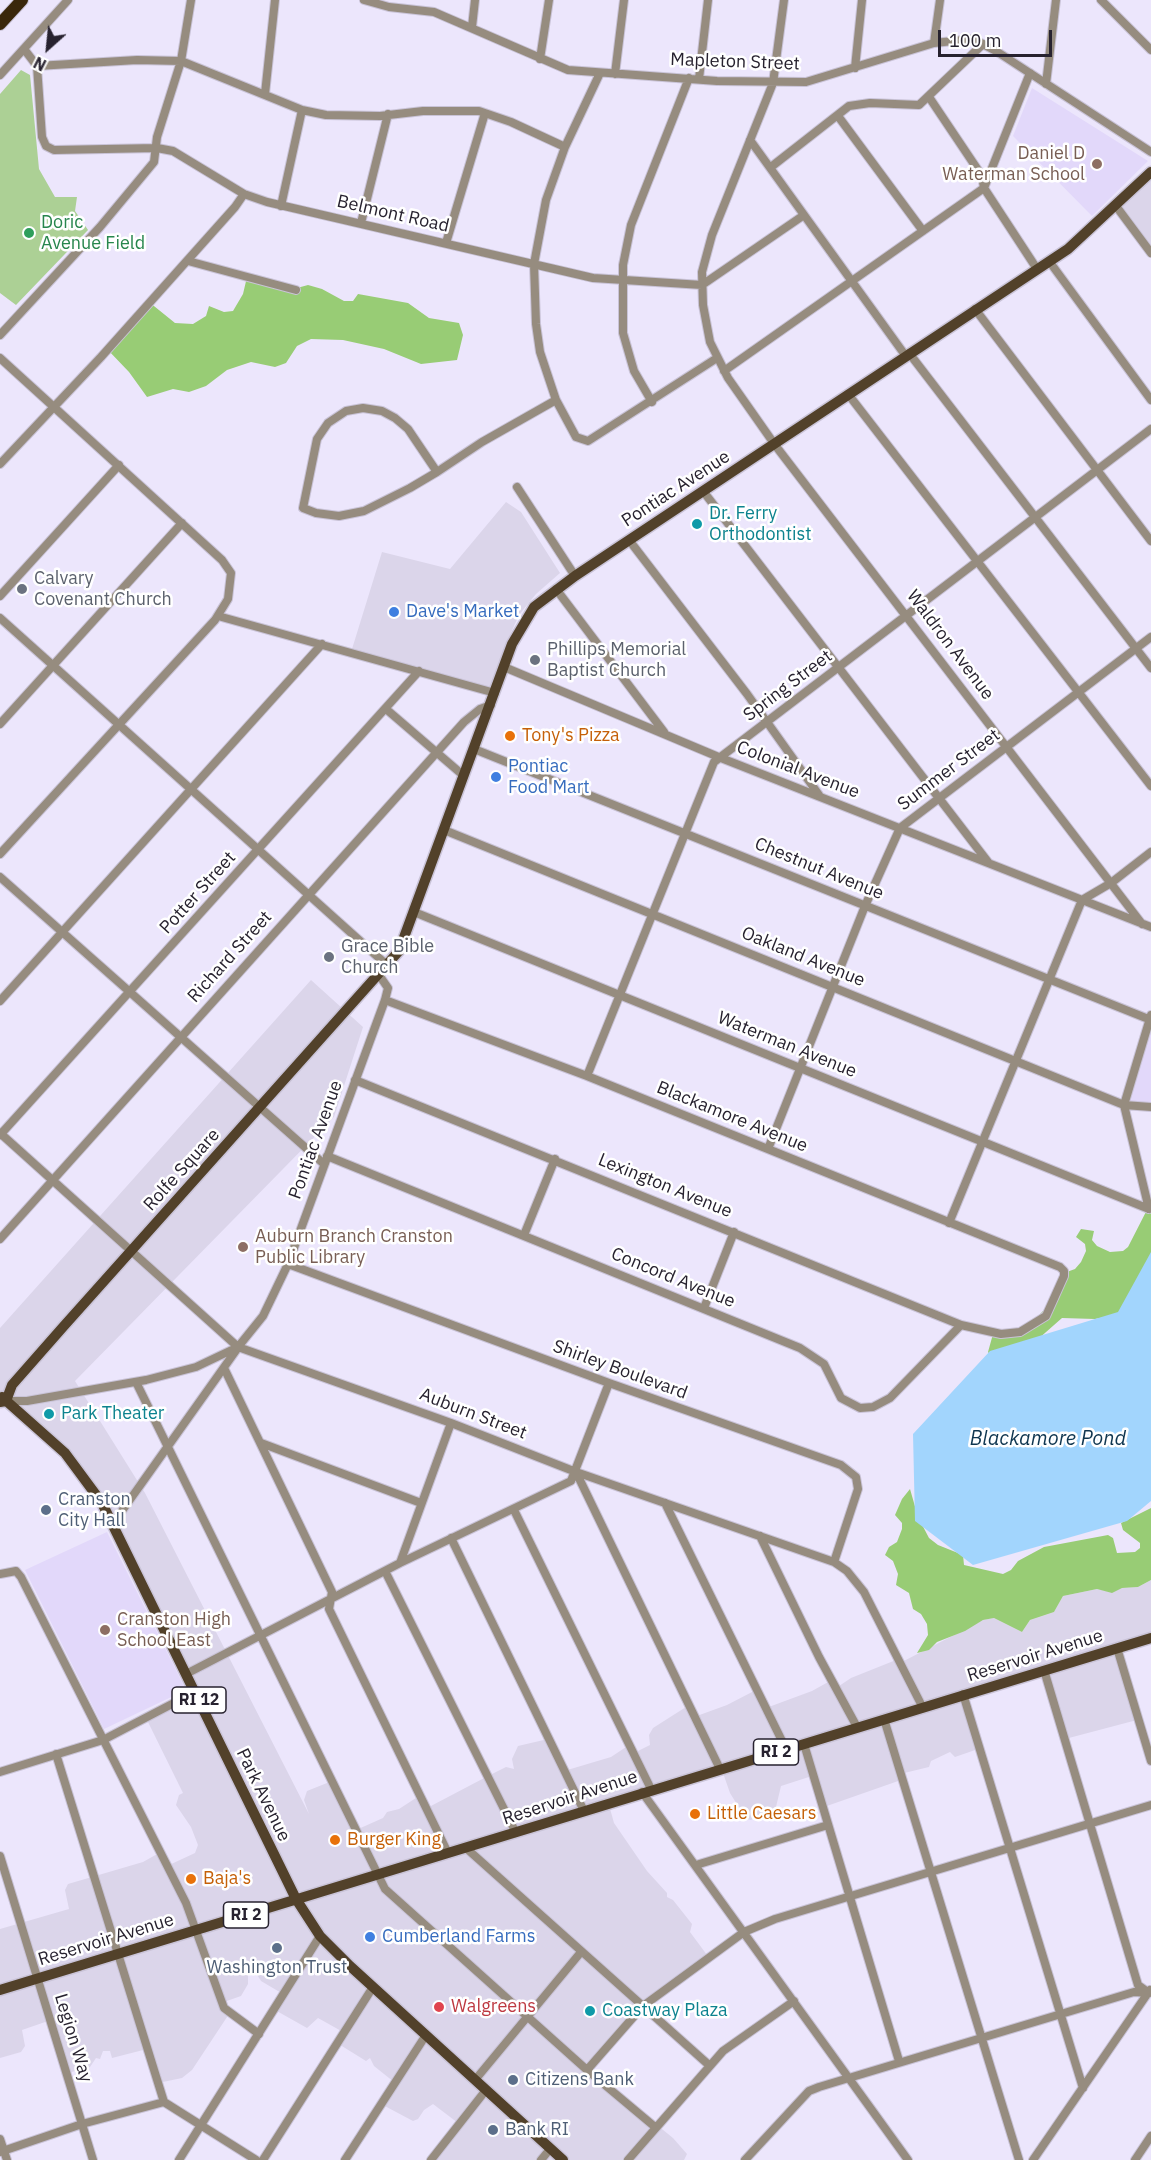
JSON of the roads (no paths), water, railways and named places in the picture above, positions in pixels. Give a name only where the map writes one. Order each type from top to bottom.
[{"type":"highway","points":[[0,24],[22,0]]},
{"type":"main road","name":"Pontiac Avenue","points":[[388,966],[399,951],[520,626],[534,607],[575,576],[1082,238],[1151,172]]},
{"type":"main road","name":"Rolfe Square","points":[[2,1399],[131,1251],[388,966]]},
{"type":"main road","name":"Park Avenue","points":[[2,1399],[66,1453],[79,1469],[112,1525],[296,1899],[320,1936],[563,2160]]},
{"type":"main road","name":"Reservoir Avenue","points":[[0,1990],[516,1833],[646,1790],[1151,1638]]},
{"type":"street","points":[[0,75],[68,0]]},
{"type":"street","points":[[0,335],[141,180],[154,162],[157,137],[181,61],[191,0]]},
{"type":"street","points":[[265,94],[275,0]]},
{"type":"street","name":"Mapleton Street","points":[[364,0],[428,10],[472,27],[562,68],[615,74],[773,83],[813,81],[934,43],[967,38],[983,44],[1030,73],[1151,152]]},
{"type":"street","points":[[472,27],[475,0]]},
{"type":"street","points":[[540,58],[549,0]]},
{"type":"street","points":[[615,74],[624,0]]},
{"type":"street","points":[[699,79],[708,0]]},
{"type":"street","name":"Waldron Avenue","points":[[784,0],[773,83],[712,235],[702,272],[705,319],[717,358],[775,444],[1142,924]]},
{"type":"street","points":[[855,68],[862,0]]},
{"type":"street","points":[[934,43],[940,0]]},
{"type":"street","points":[[1046,84],[1056,0]]},
{"type":"street","points":[[1101,0],[1151,50]]},
{"type":"street","points":[[771,166],[849,106],[857,103],[920,105],[983,44]]},
{"type":"street","points":[[24,49],[37,66],[137,60],[181,61],[302,110],[350,116],[468,110],[484,113],[564,147]]},
{"type":"street","name":"Belmont Road","points":[[37,66],[42,137],[50,149],[157,148],[173,151],[243,194],[281,206],[592,278],[702,285]]},
{"type":"street","points":[[600,73],[564,147],[546,200],[534,264],[536,324],[540,352],[556,400],[570,429],[580,440],[592,440],[717,358]]},
{"type":"street","points":[[724,370],[984,188],[1030,73]]},
{"type":"street","points":[[652,402],[634,371],[623,333],[621,281],[631,225],[689,78]]},
{"type":"street","points":[[929,97],[982,176],[984,188],[1037,269]]},
{"type":"street","points":[[281,206],[302,110]]},
{"type":"street","points":[[446,243],[484,113]]},
{"type":"street","points":[[361,223],[388,114]]},
{"type":"street","points":[[838,116],[923,231]]},
{"type":"street","points":[[750,140],[907,354],[1151,668]]},
{"type":"street","points":[[0,464],[188,261],[235,207],[243,194]]},
{"type":"street","points":[[1116,206],[1151,253]]},
{"type":"street","points":[[702,285],[804,215]]},
{"type":"street","points":[[188,261],[296,290]]},
{"type":"street","points":[[1049,261],[1151,400]]},
{"type":"street","points":[[975,309],[1099,469],[1151,541]]},
{"type":"street","points":[[0,358],[222,560],[231,573],[228,599],[218,615],[0,854]]},
{"type":"street","points":[[848,394],[1151,786]]},
{"type":"street","points":[[437,472],[408,429],[395,418],[381,411],[363,408],[346,411],[332,419],[317,439],[303,508],[316,513],[351,515],[388,500],[437,472],[482,442],[556,400]]},
{"type":"street","name":"Spring Street","points":[[587,1076],[714,762],[1151,429]]},
{"type":"street","points":[[0,596],[118,465]]},
{"type":"street","points":[[518,487],[575,576]]},
{"type":"street","points":[[703,491],[988,862]]},
{"type":"street","points":[[0,724],[182,524]]},
{"type":"street","points":[[629,540],[767,722],[819,795]]},
{"type":"street","points":[[556,589],[664,733]]},
{"type":"street","points":[[218,615],[495,693]]},
{"type":"street","points":[[0,618],[388,966]]},
{"type":"street","name":"Summer Street","points":[[768,1149],[865,906],[900,828],[1151,637]]},
{"type":"street","points":[[0,1001],[322,644]]},
{"type":"street","name":"Colonial Avenue","points":[[504,667],[721,758],[1151,927]]},
{"type":"street","name":"Potter Street","points":[[0,1134],[131,992],[419,670]]},
{"type":"street","name":"Richard Street","points":[[0,1239],[470,716],[491,705]]},
{"type":"street","points":[[386,709],[464,776]]},
{"type":"street","name":"Chestnut Avenue","points":[[474,749],[1047,980],[1150,1018]]},
{"type":"street","name":"Oakland Avenue","points":[[444,830],[1124,1105],[1151,1107]]},
{"type":"street","points":[[949,1222],[1047,980],[1082,900],[1111,883],[1151,852]]},
{"type":"street","name":"Concord Avenue","points":[[0,877],[182,1036],[259,1108],[325,1160],[524,1235],[812,1354],[826,1369],[841,1398],[854,1406],[867,1408],[879,1405],[890,1398],[961,1325]]},
{"type":"street","name":"Waterman Avenue","points":[[414,912],[1149,1209],[1124,1105]]},
{"type":"street","points":[[379,975],[388,988],[385,1000]]},
{"type":"street","name":"Blackamore Avenue","points":[[385,1000],[587,1076],[1060,1267],[1064,1271]]},
{"type":"street","name":"Pontiac Avenue","points":[[2,1399],[27,1401],[136,1382],[196,1367],[238,1347],[271,1304],[288,1264],[385,1000]]},
{"type":"street","points":[[1124,1105],[1150,1018]]},
{"type":"street","name":"Lexington Avenue","points":[[355,1080],[961,1325],[1000,1334],[1020,1332],[1029,1328],[1046,1316],[1064,1271]]},
{"type":"street","name":"Auburn Street","points":[[0,1134],[238,1347],[451,1423],[576,1473],[834,1562],[847,1571],[864,1592],[922,1708]]},
{"type":"street","points":[[524,1235],[555,1159]]},
{"type":"street","points":[[704,1308],[734,1232]]},
{"type":"street","name":"Shirley Boulevard","points":[[288,1264],[609,1383],[841,1465],[856,1477],[858,1490],[834,1562]]},
{"type":"street","points":[[112,1525],[238,1347]]},
{"type":"street","points":[[224,1368],[332,1592],[329,1609],[448,1853]]},
{"type":"street","points":[[136,1382],[385,1889],[587,2070],[655,2127]]},
{"type":"street","points":[[186,1674],[385,1570],[514,1510],[571,1480],[576,1473],[609,1383]]},
{"type":"street","points":[[400,1563],[451,1423]]},
{"type":"street","points":[[261,1443],[422,1503]]},
{"type":"street","points":[[576,1473],[720,1769]]},
{"type":"street","points":[[665,1503],[786,1749]]},
{"type":"street","points":[[514,1510],[646,1790],[696,1865],[908,2160]]},
{"type":"street","points":[[760,1536],[819,1657],[857,1727]]},
{"type":"street","points":[[451,1538],[584,1811]]},
{"type":"street","points":[[0,1574],[13,1570],[18,1573],[197,1930],[224,2008],[260,2034]]},
{"type":"street","points":[[385,1570],[516,1833]]},
{"type":"street","points":[[1117,1648],[1151,1761]]},
{"type":"street","points":[[1044,1670],[1138,1985],[1150,1992]]},
{"type":"street","points":[[0,1772],[103,1740],[195,1692]]},
{"type":"street","points":[[963,1694],[1083,2088]]},
{"type":"street","points":[[884,1719],[1019,2160]]},
{"type":"street","points":[[804,1744],[899,2061]]},
{"type":"street","points":[[56,1754],[164,2102],[256,2160]]},
{"type":"street","points":[[587,2070],[643,2006],[744,1932],[850,1897],[1151,1805]]},
{"type":"street","points":[[696,1865],[828,1826]]},
{"type":"street","points":[[466,1848],[710,2066]]},
{"type":"street","name":"Legion Way","points":[[0,1856],[93,2160]]},
{"type":"street","points":[[179,2160],[320,1936]]},
{"type":"street","points":[[475,2080],[581,1952]]},
{"type":"street","points":[[263,2160],[373,1987]]},
{"type":"street","points":[[745,2160],[810,2091],[899,2061],[1134,1992],[1150,1992]]},
{"type":"street","points":[[1033,2160],[1150,1992]]},
{"type":"street","points":[[627,2160],[710,2066],[746,2033],[794,2001]]},
{"type":"street","points":[[345,2160],[426,2035]]},
{"type":"street","points":[[431,2160],[486,2090]]},
{"type":"street","points":[[0,2139],[3,2154],[82,2124],[164,2102]]},
{"type":"street","points":[[1135,2160],[1151,2136]]},
{"type":"street","points":[[541,2160],[550,2149]]},
{"type":"water","name":"Blackamore Pond","points":[[1151,1252],[1151,1501],[1127,1521],[973,1565],[915,1521],[913,1434],[990,1351],[1118,1312]]},
{"type":"place","name":"Daniel D Waterman School","points":[[1097,164]]},
{"type":"place","name":"Doric Avenue Field","points":[[29,233]]},
{"type":"place","name":"Dr. Ferry Orthodontist","points":[[697,524]]},
{"type":"place","name":"Calvary Covenant Church","points":[[22,589]]},
{"type":"place","name":"Dave's Market","points":[[394,612]]},
{"type":"place","name":"Phillips Memorial Baptist Church","points":[[535,660]]},
{"type":"place","name":"Tony's Pizza","points":[[510,736]]},
{"type":"place","name":"Pontiac Food Mart","points":[[496,777]]},
{"type":"place","name":"Grace Bible Church","points":[[329,957]]},
{"type":"place","name":"Auburn Branch Cranston Public Library","points":[[243,1247]]},
{"type":"place","name":"Park Theater","points":[[49,1414]]},
{"type":"place","name":"Cranston City Hall","points":[[46,1510]]},
{"type":"place","name":"Cranston High School East","points":[[105,1630]]},
{"type":"place","name":"Little Caesars","points":[[695,1814]]},
{"type":"place","name":"Burger King","points":[[335,1840]]},
{"type":"place","name":"Baja's","points":[[191,1879]]},
{"type":"place","name":"Cumberland Farms","points":[[370,1937]]},
{"type":"place","name":"Washington Trust","points":[[277,1948]]},
{"type":"place","name":"Walgreens","points":[[439,2007]]},
{"type":"place","name":"Coastway Plaza","points":[[590,2011]]},
{"type":"place","name":"Citizens Bank","points":[[513,2080]]},
{"type":"place","name":"Bank RI","points":[[493,2130]]}]
